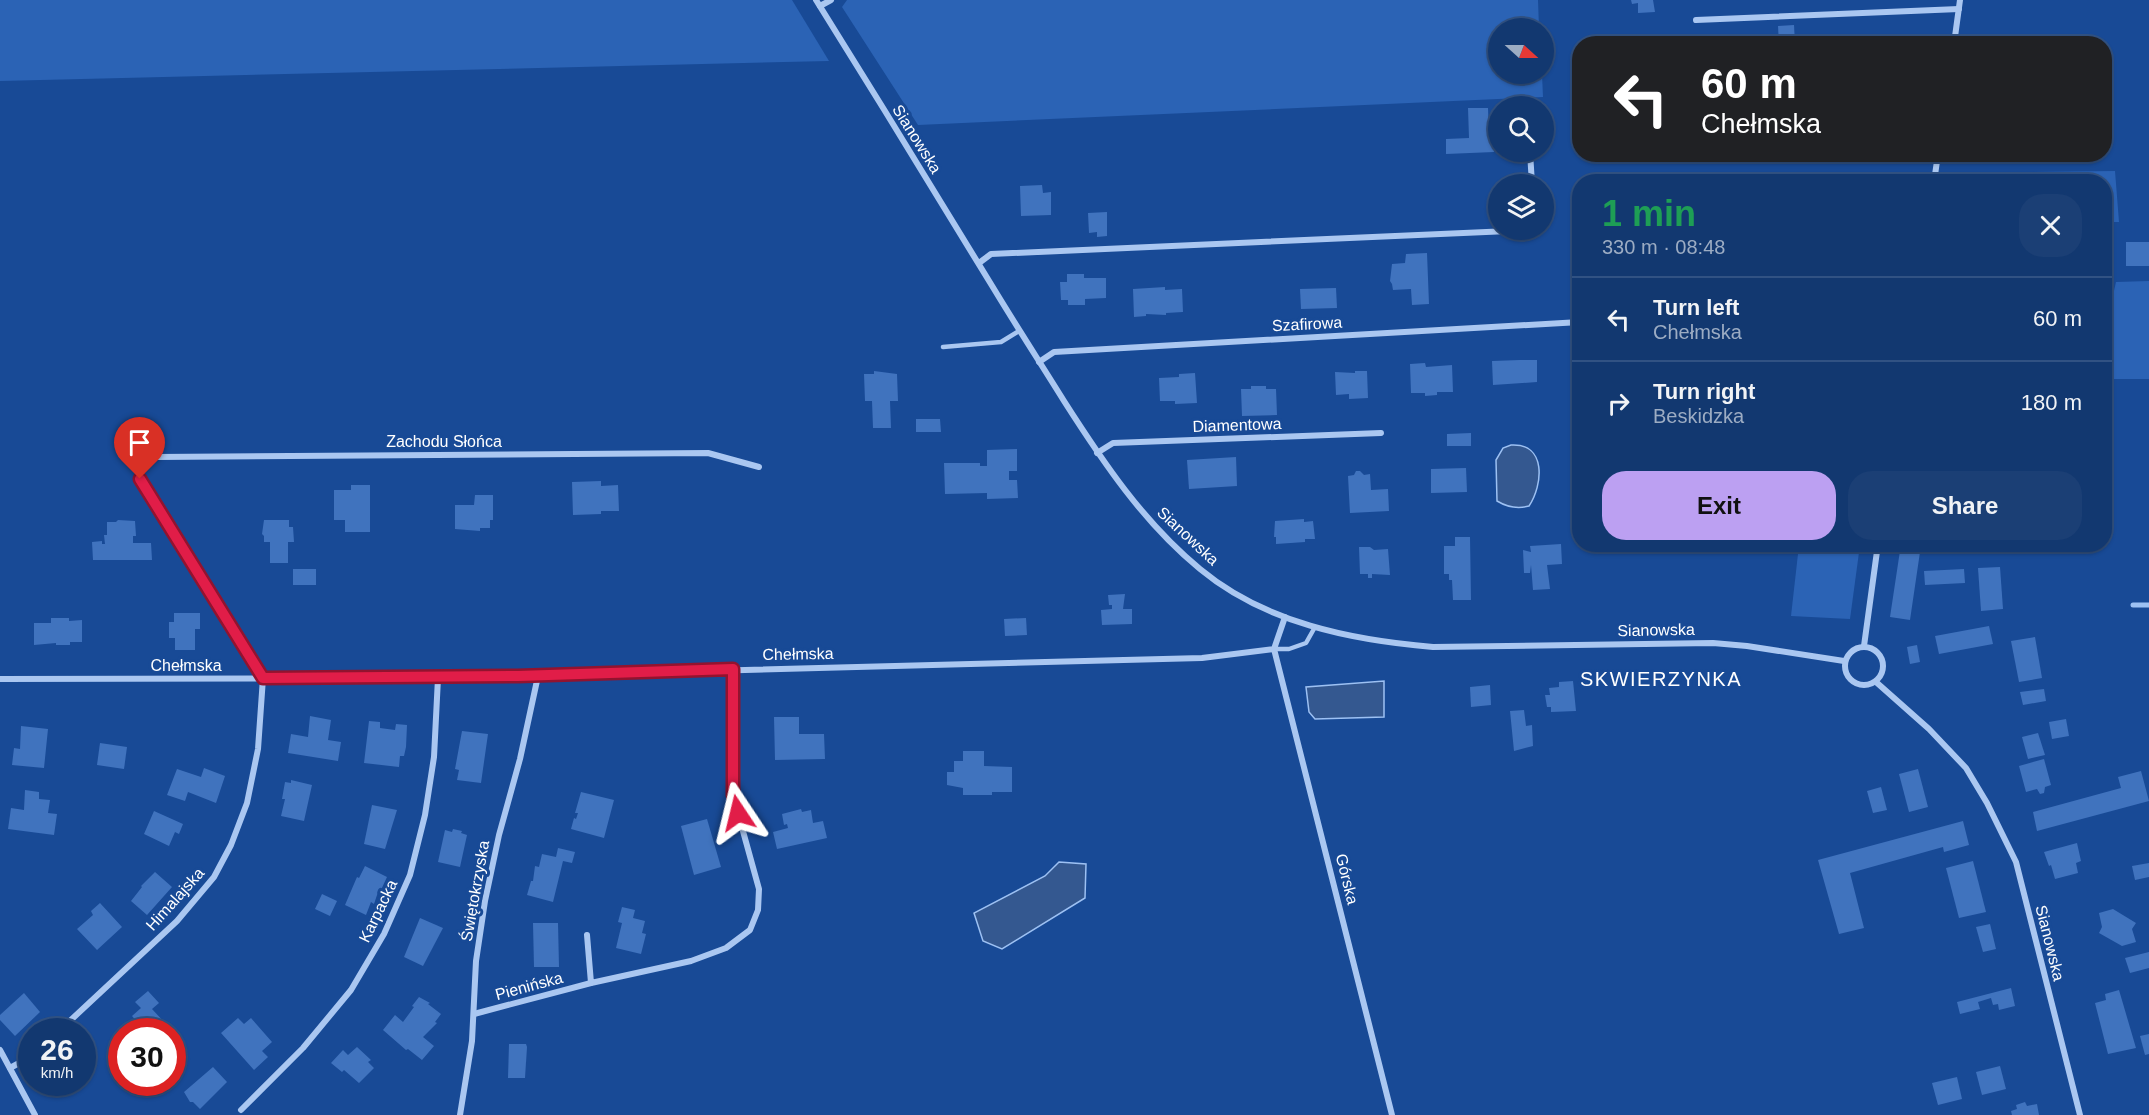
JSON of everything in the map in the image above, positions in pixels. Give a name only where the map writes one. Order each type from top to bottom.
[{"type":"street","points":[[818,3],[831,0]]},
{"type":"street","points":[[1955,36],[1960,0]]},
{"type":"street","name":"Sianowska","points":[[818,3],[1019,331],[1097,453],[1123,490],[1161,533],[1201,570],[1245,598],[1285,617],[1345,636],[1388,643],[1433,647],[1713,643],[1844,661]]},
{"type":"street","points":[[1696,20],[1959,9]]},
{"type":"street","points":[[979,264],[991,254],[1488,232]]},
{"type":"street","name":"Szafirowa","points":[[1040,362],[1054,352],[1572,322]]},
{"type":"street","name":"Diamentowa","points":[[1097,453],[1113,444],[1381,434]]},
{"type":"street","name":"Zachodu Słońca","points":[[263,678],[140,479],[144,465],[156,457],[708,453],[759,467]]},
{"type":"street","points":[[1864,646],[1877,552]]},
{"type":"street","points":[[1274,649],[1285,617]]},
{"type":"street","points":[[1864,646],[1876,651],[1884,663],[1876,682],[1866,686],[1854,684],[1846,675],[1844,661],[1852,650],[1864,646]]},
{"type":"street","name":"Chełmska","points":[[0,679],[538,676],[1190,658],[1274,649]]},
{"type":"street","name":"Górska","points":[[1274,649],[1392,1115]]},
{"type":"street","name":"Pienińska","points":[[474,1014],[591,983],[691,961],[726,948],[750,930],[759,910],[759,889],[733,795],[733,669]]},
{"type":"street","name":"Świętokrzyska","points":[[460,1115],[472,1041],[476,961],[485,902],[538,676]]},
{"type":"street","name":"Himalajska","points":[[73,1018],[177,921],[214,877],[231,845],[247,803],[258,749],[263,678]]},
{"type":"street","name":"Karpacka","points":[[241,1110],[303,1048],[351,990],[384,934],[410,876],[425,815],[434,757],[438,678]]},
{"type":"street","name":"Sianowska","points":[[1876,682],[1929,729],[1966,768],[1987,803],[2016,862],[2080,1115]]},
{"type":"street","points":[[587,935],[591,983]]},
{"type":"street","points":[[0,1050],[35,1115]]},
{"type":"street","points":[[10,1068],[18,1064]]},
{"type":"lane","points":[[943,347],[1001,342],[1019,331]]},
{"type":"lane","points":[[1274,649],[1289,649],[1306,643],[1315,627]]},
{"type":"shaded area","points":[[0,0],[792,0],[829,61],[0,81]]},
{"type":"shaded area","points":[[847,0],[1538,0],[1539,18],[1488,18],[1488,84],[1542,84],[1543,96],[1488,96],[1488,99],[918,125],[842,7]]},
{"type":"shaded area","points":[[2115,171],[2119,222],[2112,222],[2112,174],[1943,173]]},
{"type":"shaded area","points":[[2149,281],[2149,379],[2112,379],[2112,299],[2116,282]]},
{"type":"shaded area","points":[[1511,445],[1523,446],[1531,451],[1539,467],[1537,487],[1529,506],[1513,507],[1497,501],[1496,460],[1503,448]]},
{"type":"shaded area","points":[[1798,552],[1859,552],[1850,619],[1791,616]]},
{"type":"shaded area","points":[[1384,681],[1384,717],[1315,719],[1309,712],[1306,687]]},
{"type":"shaded area","points":[[1059,862],[1086,864],[1085,898],[1002,949],[983,941],[974,913],[1045,876]]},
{"type":"building","points":[[1631,0],[1653,0],[1655,12],[1638,13],[1638,3],[1632,4]]},
{"type":"building","points":[[1794,25],[1795,36],[1779,36],[1778,26]]},
{"type":"building","points":[[1468,108],[1488,108],[1488,152],[1446,154],[1446,139],[1469,138]]},
{"type":"building","points":[[1042,185],[1043,193],[1051,192],[1051,215],[1021,216],[1020,186]]},
{"type":"building","points":[[1107,212],[1107,236],[1097,237],[1097,232],[1089,233],[1088,213]]},
{"type":"building","points":[[2126,242],[2149,242],[2149,266],[2126,266]]},
{"type":"building","points":[[1427,253],[1429,304],[1412,305],[1411,289],[1393,290],[1390,281],[1392,264],[1405,263],[1406,254]]},
{"type":"building","points":[[1067,274],[1084,274],[1084,278],[1106,278],[1106,298],[1085,299],[1085,305],[1068,305],[1068,300],[1061,300],[1060,282],[1067,282]]},
{"type":"building","points":[[1165,287],[1165,290],[1182,289],[1183,312],[1134,317],[1133,289]]},
{"type":"building","points":[[1336,288],[1337,308],[1301,309],[1300,289]]},
{"type":"building","points":[[1537,360],[1537,382],[1493,385],[1492,361]]},
{"type":"building","points":[[1425,363],[1426,367],[1452,365],[1453,392],[1437,392],[1437,395],[1425,396],[1425,393],[1411,393],[1410,364]]},
{"type":"building","points":[[874,371],[897,374],[898,401],[890,401],[891,428],[873,428],[872,401],[865,401],[864,374],[874,374]]},
{"type":"building","points":[[1355,371],[1367,371],[1368,398],[1349,399],[1349,394],[1336,395],[1335,372],[1355,373]]},
{"type":"building","points":[[1195,373],[1197,403],[1175,404],[1175,401],[1160,401],[1159,378]]},
{"type":"building","points":[[1251,386],[1276,389],[1277,415],[1242,416],[1241,389],[1251,389]]},
{"type":"building","points":[[916,419],[940,419],[941,432],[916,432]]},
{"type":"building","points":[[1471,433],[1471,446],[1447,446],[1447,434]]},
{"type":"building","points":[[1017,449],[1017,471],[1009,471],[1009,480],[1017,480],[1018,498],[987,499],[987,493],[945,494],[944,463],[980,463],[980,466],[987,466],[987,450]]},
{"type":"building","points":[[1236,457],[1237,486],[1189,489],[1187,460]]},
{"type":"building","points":[[1466,468],[1467,492],[1431,493],[1431,469]]},
{"type":"building","points":[[1356,471],[1364,475],[1370,474],[1371,490],[1388,489],[1389,511],[1350,513],[1348,476],[1354,475]]},
{"type":"building","points":[[601,481],[601,486],[618,485],[619,511],[573,515],[572,482]]},
{"type":"building","points":[[351,485],[370,485],[370,532],[345,532],[345,520],[334,520],[334,490],[351,490]]},
{"type":"building","points":[[475,495],[493,495],[493,520],[490,520],[490,528],[480,528],[480,531],[455,529],[455,505],[474,505]]},
{"type":"building","points":[[1304,519],[1304,522],[1313,521],[1315,539],[1276,544],[1275,521]]},
{"type":"building","points":[[264,520],[289,520],[289,527],[293,527],[294,542],[288,542],[288,563],[270,563],[270,542],[264,542],[262,534]]},
{"type":"building","points":[[135,521],[136,536],[133,536],[133,543],[151,543],[152,560],[93,560],[92,542],[102,541],[102,544],[105,544],[104,535],[107,535],[107,522]]},
{"type":"building","points":[[1455,537],[1470,537],[1471,600],[1453,600],[1452,580],[1449,580],[1449,574],[1444,574],[1444,546],[1455,546]]},
{"type":"building","points":[[1561,544],[1562,564],[1547,565],[1550,589],[1533,590],[1531,565],[1530,573],[1524,573],[1523,550],[1531,552],[1530,546]]},
{"type":"building","points":[[1359,547],[1370,547],[1374,550],[1388,549],[1390,575],[1372,574],[1372,578],[1368,578],[1368,574],[1360,574]]},
{"type":"building","points":[[1900,552],[1920,552],[1910,620],[1890,617]]},
{"type":"building","points":[[2000,567],[2003,609],[1981,611],[1978,568]]},
{"type":"building","points":[[293,569],[316,569],[316,585],[293,585]]},
{"type":"building","points":[[1964,569],[1965,583],[1925,585],[1924,571]]},
{"type":"building","points":[[1125,594],[1123,609],[1132,609],[1132,624],[1102,625],[1101,610],[1112,609],[1108,595]]},
{"type":"building","points":[[174,613],[200,613],[200,629],[195,629],[195,650],[175,650],[175,638],[169,638],[169,622],[174,622]]},
{"type":"building","points":[[51,618],[69,618],[69,621],[82,620],[82,642],[70,642],[70,645],[56,645],[56,643],[34,645],[34,623],[51,623]]},
{"type":"building","points":[[1026,618],[1027,635],[1005,636],[1004,619]]},
{"type":"building","points":[[1989,626],[1993,644],[1939,654],[1935,636]]},
{"type":"building","points":[[2035,637],[2042,678],[2019,682],[2011,641]]},
{"type":"building","points":[[1917,645],[1920,662],[1910,664],[1907,647]]},
{"type":"building","points":[[1573,681],[1576,711],[1551,712],[1551,707],[1547,707],[1545,695],[1550,695],[1549,688],[1559,687],[1559,682]]},
{"type":"building","points":[[1490,685],[1491,705],[1471,707],[1470,687]]},
{"type":"building","points":[[2044,689],[2046,701],[2023,705],[2020,692]]},
{"type":"building","points":[[1524,710],[1526,726],[1532,725],[1533,746],[1514,751],[1510,711]]},
{"type":"building","points":[[310,716],[331,720],[328,740],[341,742],[338,761],[288,753],[291,734],[308,737]]},
{"type":"building","points":[[774,717],[799,717],[799,734],[824,734],[825,759],[775,760]]},
{"type":"building","points":[[2066,719],[2069,736],[2052,739],[2049,722]]},
{"type":"building","points":[[369,721],[380,722],[380,728],[395,730],[396,724],[407,725],[406,747],[404,756],[400,756],[399,767],[364,763]]},
{"type":"building","points":[[21,726],[48,729],[44,768],[12,765],[14,748],[20,749]]},
{"type":"building","points":[[462,731],[488,734],[481,783],[457,780],[459,770],[455,769]]},
{"type":"building","points":[[2038,733],[2045,755],[2028,759],[2022,737]]},
{"type":"building","points":[[100,743],[127,747],[124,769],[97,765]]},
{"type":"building","points":[[963,751],[984,751],[984,766],[1012,767],[1012,792],[963,795],[963,788],[947,785],[947,772],[954,772],[954,761],[963,761]]},
{"type":"building","points":[[2044,759],[2051,785],[2045,787],[2044,793],[2040,794],[2037,789],[2026,792],[2019,766]]},
{"type":"building","points":[[204,768],[225,776],[216,803],[188,792],[185,801],[167,795],[177,769],[201,777]]},
{"type":"building","points":[[1918,769],[1928,807],[1909,812],[1899,774]]},
{"type":"building","points":[[2141,771],[2149,801],[2037,831],[2033,812],[2121,788],[2118,777]]},
{"type":"building","points":[[291,780],[312,785],[304,821],[281,816],[285,799],[282,799],[285,782],[291,783]]},
{"type":"building","points":[[1881,787],[1887,810],[1873,813],[1867,791]]},
{"type":"building","points":[[25,790],[39,792],[39,799],[50,800],[48,813],[57,814],[54,835],[8,829],[11,808],[24,810]]},
{"type":"building","points":[[581,792],[614,800],[604,838],[571,829],[578,813],[575,813]]},
{"type":"building","points":[[372,805],[397,810],[385,849],[364,844]]},
{"type":"building","points":[[801,809],[802,812],[811,810],[813,823],[823,821],[827,838],[777,849],[773,832],[788,828],[787,824],[784,825],[782,814]]},
{"type":"building","points":[[154,811],[183,824],[179,834],[175,832],[169,846],[144,834]]},
{"type":"building","points":[[707,819],[721,867],[694,875],[681,826]]},
{"type":"building","points":[[1963,821],[1969,845],[1944,852],[1943,847],[1850,873],[1864,928],[1839,934],[1818,860]]},
{"type":"building","points":[[453,829],[467,835],[460,867],[438,862],[445,830],[452,832]]},
{"type":"building","points":[[2077,843],[2081,861],[2076,863],[2078,873],[2055,879],[2044,852]]},
{"type":"building","points":[[558,848],[575,852],[572,863],[563,861],[553,902],[527,895],[531,881],[533,881],[535,866],[539,867],[542,854],[556,857]]},
{"type":"building","points":[[1973,861],[1986,912],[1959,918],[1946,868]]},
{"type":"building","points":[[2149,863],[2149,877],[2135,880],[2132,866]]},
{"type":"building","points":[[365,866],[387,877],[381,890],[379,889],[374,904],[371,902],[366,915],[345,905],[357,877],[359,878]]},
{"type":"building","points":[[155,872],[172,887],[147,915],[131,901],[141,886]]},
{"type":"building","points":[[322,894],[337,901],[330,916],[315,909]]},
{"type":"building","points":[[100,903],[122,927],[97,950],[77,929],[93,915],[91,911]]},
{"type":"building","points":[[622,907],[635,910],[633,918],[645,921],[642,933],[646,934],[641,954],[616,948],[622,923],[618,922]]},
{"type":"building","points":[[2113,909],[2136,923],[2132,929],[2136,942],[2122,946],[2099,933],[2102,927],[2099,913]]},
{"type":"building","points":[[420,918],[443,928],[423,966],[404,957]]},
{"type":"building","points":[[533,923],[558,923],[559,967],[534,967]]},
{"type":"building","points":[[1990,924],[1996,949],[1983,952],[1976,927]]},
{"type":"building","points":[[2149,952],[2149,968],[2130,973],[2125,958]]},
{"type":"building","points":[[2011,988],[2015,1006],[1999,1010],[1998,1004],[1993,1005],[1991,998],[1978,1002],[1980,1009],[1960,1014],[1957,1002]]},
{"type":"building","points":[[2119,990],[2136,1048],[2108,1054],[2095,1003],[2106,1000],[2105,994]]},
{"type":"building","points":[[148,991],[159,1003],[152,1009],[160,1018],[134,1018],[132,1016],[141,1008],[135,1002]]},
{"type":"building","points":[[24,993],[40,1012],[34,1018],[18,1018],[18,1033],[15,1036],[0,1020],[0,1015]]},
{"type":"building","points":[[419,997],[430,1003],[428,1004],[441,1014],[435,1022],[437,1023],[423,1037],[434,1046],[422,1060],[408,1049],[406,1050],[383,1030],[395,1015],[403,1022]]},
{"type":"building","points":[[238,1018],[244,1024],[251,1018],[272,1042],[262,1051],[268,1057],[254,1070],[221,1033]]},
{"type":"building","points":[[2149,1034],[2149,1054],[2145,1055],[2140,1036]]},
{"type":"building","points":[[509,1044],[526,1044],[525,1078],[508,1078]]},
{"type":"building","points":[[357,1047],[371,1060],[368,1062],[374,1068],[359,1083],[344,1070],[342,1072],[331,1063],[343,1050],[348,1055]]},
{"type":"building","points":[[2000,1066],[2006,1089],[1982,1095],[1976,1072]]},
{"type":"building","points":[[213,1067],[227,1082],[200,1109],[190,1102],[186,1090]]},
{"type":"building","points":[[1957,1077],[1962,1099],[1938,1105],[1932,1083]]},
{"type":"building","points":[[2025,1102],[2027,1106],[2037,1104],[2039,1115],[2012,1115],[2011,1111],[2017,1109],[2016,1105]]},
{"type":"waterway","points":[[2133,605],[2149,605]]},
{"type":"district","name":"SKWIERZYNKA","points":[[1661,679]]},
{"type":"route","points":[[140,479],[263,678],[438,678],[733,669],[733,795],[738,813]]}]
